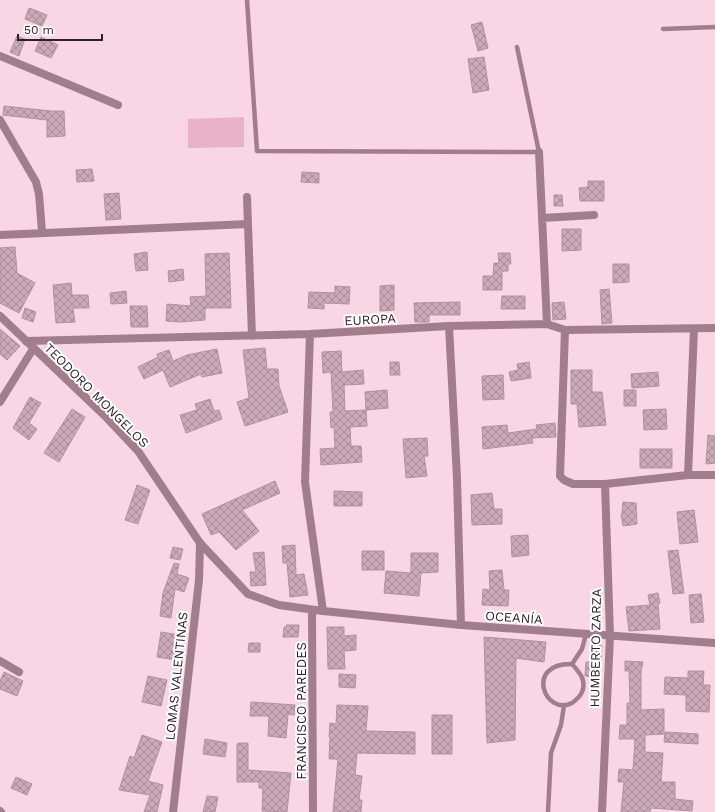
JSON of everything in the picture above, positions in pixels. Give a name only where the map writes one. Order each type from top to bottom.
[{"type":"street","points":[[0,56],[118,105]]},
{"type":"street","points":[[0,120],[36,182],[39,194],[42,232]]},
{"type":"street","points":[[539,152],[547,324]]},
{"type":"street","points":[[247,197],[252,336]]},
{"type":"street","points":[[542,218],[594,215]]},
{"type":"street","points":[[0,235],[248,224]]},
{"type":"street","name":"TEODORO MONGELOS","points":[[0,316],[105,416],[138,451],[200,543],[248,594],[279,605],[312,610]]},
{"type":"street","name":"EUROPA","points":[[26,341],[252,336],[449,326],[547,324],[565,330],[715,328]]},
{"type":"street","points":[[449,326],[457,478],[462,625]]},
{"type":"street","points":[[688,476],[694,329]]},
{"type":"street","points":[[565,330],[560,476],[564,480],[573,484],[606,484],[688,476],[715,475]]},
{"type":"street","points":[[310,334],[305,482],[323,611]]},
{"type":"street","points":[[0,402],[33,348]]},
{"type":"street","name":"HUMBERTO ZARZA","points":[[602,812],[610,636],[606,484]]},
{"type":"street","name":"LOMAS VALENTINAS","points":[[173,812],[199,580],[200,543]]},
{"type":"street","name":"OCEANÍA","points":[[312,610],[462,625],[715,643]]},
{"type":"street","name":"FRANCISCO PAREDES","points":[[312,610],[313,812]]},
{"type":"street","points":[[0,661],[19,672]]},
{"type":"lane","points":[[246,0],[257,151],[539,152],[517,47]]},
{"type":"lane","points":[[663,29],[715,27]]},
{"type":"lane","points":[[572,664],[582,649],[586,634]]},
{"type":"lane","points":[[572,664],[580,673],[584,682],[583,691],[578,699],[564,706],[552,702],[546,696],[543,687],[544,678],[549,670],[556,665],[572,664]]},
{"type":"lane","points":[[548,812],[551,753],[561,725],[564,706]]},
{"type":"shaded area","points":[[244,117],[244,147],[188,148],[188,119]]},
{"type":"building","points":[[29,8],[47,15],[42,26],[25,19]]},
{"type":"building","points":[[482,22],[488,48],[478,51],[471,25]]},
{"type":"building","points":[[17,36],[25,39],[19,56],[10,52]]},
{"type":"building","points":[[41,37],[58,45],[51,58],[35,51]]},
{"type":"building","points":[[484,57],[489,90],[473,93],[468,59]]},
{"type":"building","points":[[4,106],[64,111],[65,136],[47,137],[47,120],[3,115]]},
{"type":"building","points":[[92,169],[94,181],[77,182],[76,170]]},
{"type":"building","points":[[302,172],[319,173],[319,183],[301,182]]},
{"type":"building","points":[[588,181],[604,181],[604,201],[580,201],[579,188],[588,187]]},
{"type":"building","points":[[119,193],[121,219],[106,220],[104,194]]},
{"type":"building","points":[[554,195],[562,195],[563,206],[554,206]]},
{"type":"building","points":[[562,229],[581,229],[581,250],[562,251]]},
{"type":"building","points":[[15,247],[17,273],[35,283],[19,313],[0,303],[0,248]]},
{"type":"building","points":[[147,252],[148,270],[136,271],[134,254]]},
{"type":"building","points":[[229,253],[231,308],[205,308],[205,320],[181,322],[166,321],[167,304],[191,306],[190,297],[206,296],[205,254]]},
{"type":"building","points":[[498,253],[510,253],[511,264],[508,264],[508,271],[502,271],[502,290],[483,290],[483,276],[493,276],[494,263],[499,263]]},
{"type":"building","points":[[613,264],[629,264],[629,282],[613,283]]},
{"type":"building","points":[[183,269],[184,280],[169,282],[168,271]]},
{"type":"building","points":[[71,283],[72,295],[88,295],[89,308],[73,308],[75,322],[56,323],[53,285]]},
{"type":"building","points":[[394,285],[394,310],[380,311],[380,286]]},
{"type":"building","points":[[335,286],[350,287],[349,304],[324,303],[324,309],[308,308],[309,292],[335,293]]},
{"type":"building","points":[[609,289],[612,323],[602,324],[600,290]]},
{"type":"building","points":[[126,291],[127,303],[111,304],[110,293]]},
{"type":"building","points":[[502,296],[525,296],[525,309],[501,309]]},
{"type":"building","points":[[460,302],[460,315],[429,315],[429,322],[415,322],[414,303]]},
{"type":"building","points":[[564,302],[566,319],[553,320],[552,303]]},
{"type":"building","points":[[130,306],[147,306],[148,327],[131,327]]},
{"type":"building","points":[[25,308],[36,312],[33,322],[22,318]]},
{"type":"building","points":[[0,329],[20,346],[7,360],[0,354]]},
{"type":"building","points":[[265,348],[267,369],[278,369],[279,386],[288,412],[245,426],[237,402],[249,398],[243,350]]},
{"type":"building","points":[[217,349],[222,373],[202,377],[201,374],[170,387],[163,370],[144,379],[138,367],[158,357],[157,354],[169,350],[173,361],[187,355]]},
{"type":"building","points":[[341,351],[342,372],[363,370],[364,384],[344,385],[345,411],[366,410],[367,426],[350,427],[351,446],[361,446],[362,462],[321,465],[320,449],[335,448],[334,427],[331,428],[330,412],[333,412],[331,372],[323,373],[322,352]]},
{"type":"building","points":[[390,362],[399,362],[400,375],[390,375]]},
{"type":"building","points":[[529,362],[531,378],[511,381],[509,372],[518,370],[517,364]]},
{"type":"building","points":[[571,370],[592,370],[592,392],[602,392],[606,425],[579,427],[577,404],[571,404]]},
{"type":"building","points":[[658,372],[659,386],[632,388],[631,374]]},
{"type":"building","points":[[503,375],[504,399],[483,400],[482,376]]},
{"type":"building","points":[[387,390],[388,408],[366,410],[365,392]]},
{"type":"building","points":[[624,390],[636,390],[636,406],[624,406]]},
{"type":"building","points":[[30,397],[41,403],[29,423],[37,429],[29,440],[13,428]]},
{"type":"building","points":[[210,399],[214,411],[219,410],[222,419],[186,433],[180,415],[197,410],[195,404]]},
{"type":"building","points":[[72,409],[85,417],[59,462],[44,453]]},
{"type":"building","points":[[666,409],[667,429],[644,430],[643,410]]},
{"type":"building","points":[[555,423],[556,437],[532,438],[533,443],[483,449],[482,427],[507,425],[508,433],[537,429],[536,425]]},
{"type":"building","points":[[708,435],[715,436],[715,463],[706,464]]},
{"type":"building","points":[[427,438],[428,456],[424,456],[427,476],[406,478],[403,439]]},
{"type":"building","points":[[640,449],[672,449],[672,468],[640,468]]},
{"type":"building","points":[[275,481],[280,493],[242,510],[259,531],[236,550],[219,532],[211,535],[202,514]]},
{"type":"building","points":[[137,485],[150,490],[138,524],[125,520]]},
{"type":"building","points":[[334,491],[362,492],[362,506],[334,506]]},
{"type":"building","points":[[492,493],[494,509],[502,509],[502,524],[472,525],[471,495]]},
{"type":"building","points":[[623,502],[636,503],[637,524],[623,526],[621,514]]},
{"type":"building","points":[[694,510],[698,542],[680,544],[677,512]]},
{"type":"building","points":[[528,535],[529,555],[512,557],[511,536]]},
{"type":"building","points":[[295,545],[296,575],[304,574],[308,595],[290,597],[287,563],[283,563],[282,546]]},
{"type":"building","points":[[173,547],[183,549],[180,560],[170,558]]},
{"type":"building","points":[[678,550],[684,593],[673,594],[668,551]]},
{"type":"building","points":[[362,551],[384,551],[384,570],[362,570]]},
{"type":"building","points":[[264,552],[266,585],[251,586],[250,572],[256,572],[253,553]]},
{"type":"building","points":[[411,553],[438,553],[438,572],[421,573],[419,596],[384,593],[386,571],[411,573]]},
{"type":"building","points":[[174,563],[179,564],[177,574],[189,578],[184,592],[175,589],[171,618],[160,616],[163,593]]},
{"type":"building","points":[[502,570],[504,590],[509,590],[508,606],[482,605],[483,589],[490,590],[489,571]]},
{"type":"building","points":[[658,593],[660,603],[658,604],[660,629],[629,631],[626,607],[650,605],[648,595]]},
{"type":"building","points":[[701,594],[704,622],[691,623],[689,595]]},
{"type":"building","points":[[286,625],[299,625],[298,637],[283,637],[284,627],[287,627]]},
{"type":"building","points":[[327,627],[344,627],[344,636],[356,635],[356,650],[344,651],[345,669],[328,669]]},
{"type":"building","points":[[161,632],[179,635],[176,660],[157,657]]},
{"type":"building","points":[[484,637],[546,642],[544,662],[516,658],[515,740],[487,743]]},
{"type":"building","points":[[249,643],[260,643],[260,652],[248,652]]},
{"type":"building","points":[[593,644],[602,646],[600,677],[585,676],[586,662],[590,662]]},
{"type":"building","points":[[625,661],[643,662],[641,671],[641,710],[664,709],[664,734],[645,735],[645,752],[663,753],[661,782],[675,782],[675,799],[693,801],[692,811],[651,808],[650,812],[621,812],[624,782],[618,782],[619,769],[633,770],[635,739],[619,739],[620,725],[627,725],[627,703],[630,703],[629,671],[625,671]]},
{"type":"building","points":[[688,671],[704,671],[703,685],[710,685],[709,712],[686,711],[686,695],[664,694],[665,677],[688,678]]},
{"type":"building","points":[[4,672],[23,681],[17,696],[0,689],[0,681]]},
{"type":"building","points":[[339,674],[356,675],[355,688],[339,687]]},
{"type":"building","points":[[148,676],[167,680],[161,706],[142,702]]},
{"type":"building","points":[[251,702],[295,705],[294,715],[288,714],[286,738],[268,736],[269,716],[250,716]]},
{"type":"building","points":[[337,705],[368,706],[366,731],[415,732],[415,754],[357,753],[355,775],[362,776],[359,800],[362,800],[361,812],[333,812],[338,759],[329,759],[329,737],[330,723],[336,724]]},
{"type":"building","points":[[432,715],[452,715],[452,754],[432,754]]},
{"type":"building","points":[[665,732],[698,734],[698,744],[664,742]]},
{"type":"building","points":[[142,735],[162,742],[148,781],[163,785],[157,812],[144,812],[150,795],[119,790],[130,756],[134,758]]},
{"type":"building","points":[[205,739],[227,743],[225,757],[203,754]]},
{"type":"building","points":[[248,743],[248,770],[291,773],[287,812],[262,811],[263,788],[259,788],[259,782],[237,782],[237,744]]},
{"type":"building","points":[[16,777],[32,784],[27,795],[11,788]]},
{"type":"building","points":[[207,796],[218,797],[215,812],[203,812]]}]
